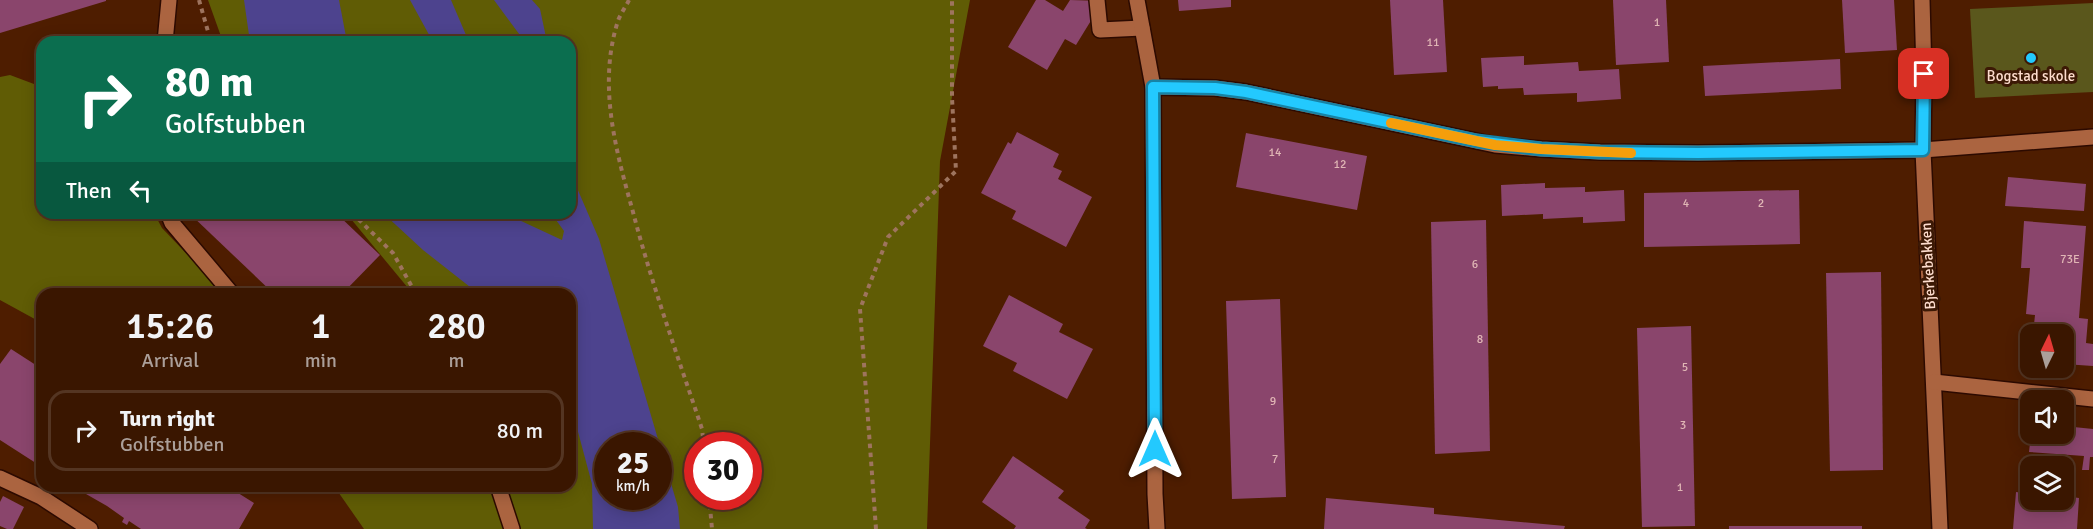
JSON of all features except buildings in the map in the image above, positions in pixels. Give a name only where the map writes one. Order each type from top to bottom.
[{"type":"street","points":[[166,36],[169,0]]},
{"type":"street","points":[[1098,0],[1100,30],[1142,28]]},
{"type":"street","points":[[1137,0],[1153,87],[1157,529]]},
{"type":"street","name":"Bjerkebakken","points":[[1922,0],[1923,150],[1940,529]]},
{"type":"street","points":[[1153,87],[1215,88],[1246,92],[1486,143],[1541,149],[1687,153],[1923,150],[2093,137]]},
{"type":"street","points":[[170,219],[227,288]]},
{"type":"street","points":[[1934,382],[2093,399]]},
{"type":"street","points":[[0,478],[41,497],[90,529]]},
{"type":"street","points":[[500,492],[512,529]]},
{"type":"path","points":[[199,0],[209,36]]},
{"type":"path","points":[[629,0],[617,22],[612,50],[609,86],[616,148],[645,258],[702,432]]},
{"type":"path","points":[[876,529],[860,309],[888,237],[956,171],[952,98],[952,0]]},
{"type":"path","points":[[358,219],[393,253],[413,288]]},
{"type":"path","points":[[710,510],[712,529]]},
{"type":"shaded area","points":[[208,0],[970,0],[940,161],[927,529],[364,529],[338,492],[576,492],[576,288],[408,288],[351,219],[576,219],[576,36],[221,36]]},
{"type":"shaded area","points":[[244,0],[339,0],[346,36],[249,36]]},
{"type":"shaded area","points":[[410,0],[451,0],[466,36],[430,36]]},
{"type":"shaded area","points":[[494,0],[532,0],[540,9],[546,36],[521,36]]},
{"type":"shaded area","name":"Bogstad skole","points":[[2093,3],[2093,92],[1975,98],[1970,9]]},
{"type":"shaded area","points":[[10,75],[36,85],[36,219],[157,219],[162,228],[219,288],[36,288],[36,320],[0,300],[0,77]]},
{"type":"shaded area","points":[[576,185],[599,239],[656,432],[594,432],[594,510],[672,510],[672,487],[678,507],[680,529],[593,529],[592,484],[576,424],[576,288],[471,288],[423,250],[389,219],[518,219],[562,240],[564,231],[555,219],[576,219]]},
{"type":"slow traffic","points":[[1391,123],[1495,145],[1631,153]]},
{"type":"place","name":"Bogstad skole","points":[[2031,58]]},
{"type":"route","points":[[1155,449],[1153,87],[1215,88],[1246,92],[1495,145],[1600,152],[1828,152],[1923,150],[1924,74]]}]
